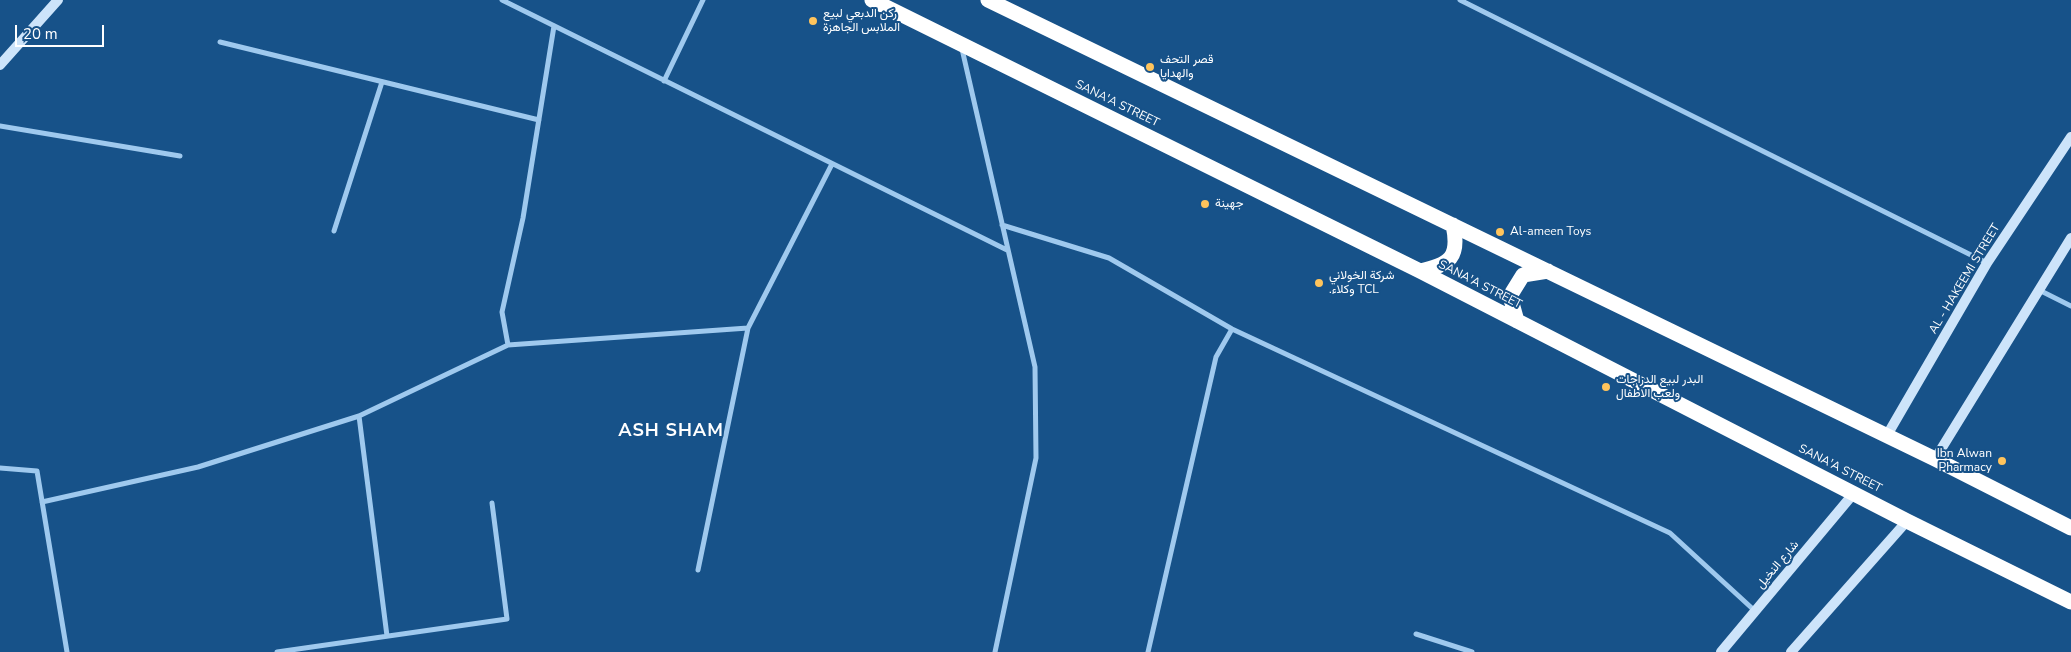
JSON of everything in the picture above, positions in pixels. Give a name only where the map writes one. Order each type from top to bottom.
[{"type":"highway","name":"SANA'A STREET","points":[[872,0],[1420,270],[1907,521],[2071,602]]},
{"type":"highway","points":[[988,0],[1886,437],[1935,459],[2071,528]]},
{"type":"highway","points":[[1420,270],[1440,267],[1453,254],[1457,242],[1453,225]]},
{"type":"highway","points":[[1517,321],[1510,296],[1523,275],[1548,272]]},
{"type":"street","points":[[0,65],[58,0]]},
{"type":"street","points":[[502,0],[1007,250]]},
{"type":"street","points":[[664,81],[703,0]]},
{"type":"street","points":[[1460,0],[1987,263]]},
{"type":"street","points":[[508,344],[502,312],[523,218],[554,26]]},
{"type":"street","points":[[220,42],[538,120]]},
{"type":"street","points":[[961,44],[1035,367],[1036,458],[995,652]]},
{"type":"street","points":[[334,231],[382,82]]},
{"type":"street","points":[[0,126],[180,156]]},
{"type":"street","name":"AL - HAKEEMI STREET","points":[[1886,437],[1987,263],[2071,137]]},
{"type":"street","points":[[698,570],[748,328],[832,164]]},
{"type":"street","points":[[1002,225],[1109,258],[1232,329],[1670,533],[1755,612]]},
{"type":"street","points":[[1935,459],[2071,238]]},
{"type":"street","points":[[2039,290],[2071,306]]},
{"type":"street","points":[[42,502],[198,467],[359,416],[508,344],[748,328]]},
{"type":"street","points":[[1148,652],[1216,357],[1232,329]]},
{"type":"street","points":[[359,416],[387,636]]},
{"type":"street","points":[[0,468],[37,470],[67,652]]},
{"type":"street","name":"شارع النخيل","points":[[1721,652],[1854,493]]},
{"type":"street","points":[[277,652],[507,619],[492,503]]},
{"type":"street","points":[[1791,652],[1907,521]]},
{"type":"street","points":[[1416,634],[1472,652]]},
{"type":"place","name":"ركن الدبعي لبيع الملابس الجاهزة","points":[[813,21]]},
{"type":"place","name":"قصر التحف والهدايا","points":[[1150,67]]},
{"type":"place","name":"جهينة","points":[[1205,204]]},
{"type":"place","name":"Al-ameen Toys","points":[[1500,232]]},
{"type":"place","name":"شركة الخولاني .وكلاء TCL","points":[[1319,283]]},
{"type":"place","name":"البدر لبيع الدراجات ولعب الاطفال","points":[[1606,387]]},
{"type":"place","name":"Ibn Alwan Pharmacy","points":[[2002,461]]},
{"type":"district","name":"ASH SHAM","points":[[671,432]]}]
